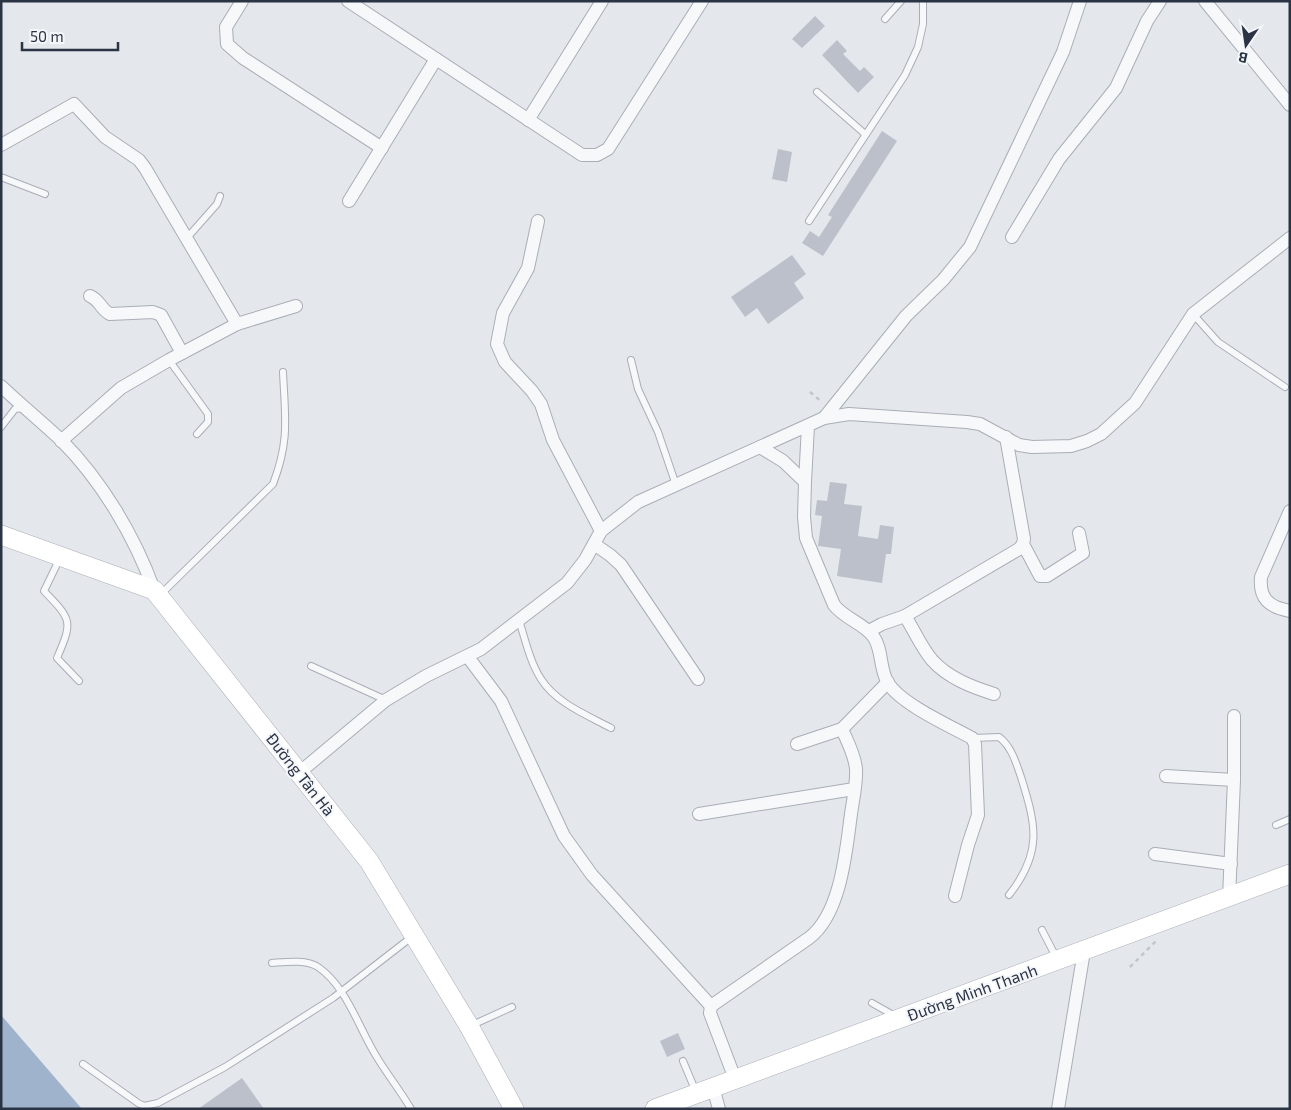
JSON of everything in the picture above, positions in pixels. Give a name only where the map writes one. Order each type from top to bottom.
[{"type":"main road","points":[[1,535],[156,593]]},
{"type":"main road","name":"Đường Tân Hà","points":[[156,593],[370,861],[469,1026],[514,1109]]},
{"type":"main road","name":"Đường Minh Thanh","points":[[655,1109],[1230,898],[1290,874]]},
{"type":"street","points":[[242,1],[226,26],[227,44],[243,58],[382,148]]},
{"type":"street","points":[[348,1],[582,156],[598,155],[608,148],[702,1]]},
{"type":"street","points":[[528,120],[602,1]]},
{"type":"street","points":[[824,418],[906,316],[944,280],[970,247],[1060,59],[1080,1]]},
{"type":"street","points":[[1012,237],[1059,159],[1116,88],[1147,22],[1160,1]]},
{"type":"street","points":[[1205,1],[1290,105]]},
{"type":"street","points":[[349,201],[436,59]]},
{"type":"street","points":[[1,145],[74,104],[105,136],[138,160],[161,193],[185,240],[237,324]]},
{"type":"street","points":[[538,221],[528,268],[508,299],[503,313],[497,344],[505,362],[532,391],[541,404],[553,440],[601,531]]},
{"type":"street","points":[[300,772],[386,700],[426,676],[468,657],[567,584],[577,573],[601,531],[638,502],[824,418],[849,414],[967,422],[980,424],[1020,445],[1032,447],[1071,446],[1100,434],[1134,402],[1193,314],[1290,238]]},
{"type":"street","points":[[90,296],[95,298],[110,314],[153,312],[161,314],[182,353]]},
{"type":"street","points":[[62,441],[121,388],[169,360],[237,324],[296,306]]},
{"type":"street","points":[[1,386],[62,441],[87,471],[120,520],[144,561],[156,593]]},
{"type":"street","points":[[808,426],[804,517],[806,538],[834,605],[841,614],[869,631],[878,644],[888,682],[894,690],[928,715],[972,738],[975,744],[978,816],[955,896]]},
{"type":"street","points":[[1006,437],[1024,539],[1023,544],[1035,570],[1040,576],[1047,576],[1083,553],[1079,533]]},
{"type":"street","points":[[760,447],[783,461],[805,482]]},
{"type":"street","points":[[1290,512],[1262,577],[1260,588],[1262,597],[1269,604],[1290,611]]},
{"type":"street","points":[[594,544],[610,555],[620,566],[698,679]]},
{"type":"street","points":[[869,631],[905,616],[1018,549],[1023,544]]},
{"type":"street","points":[[905,616],[928,655],[938,665],[956,679],[994,694]]},
{"type":"street","points":[[468,657],[501,701],[564,836],[592,875],[711,1006]]},
{"type":"street","points":[[797,744],[833,734],[842,729],[888,682]]},
{"type":"street","points":[[1230,898],[1234,716]]},
{"type":"street","points":[[735,1079],[710,1013],[711,1006],[819,931],[843,873],[854,789],[854,760],[842,729]]},
{"type":"street","points":[[1166,776],[1234,780]]},
{"type":"street","points":[[699,814],[854,789]]},
{"type":"street","points":[[1155,854],[1231,864]]},
{"type":"street","points":[[1058,1109],[1084,951]]},
{"type":"street","points":[[705,1090],[719,1109]]},
{"type":"lane","points":[[886,19],[901,1]]},
{"type":"lane","points":[[809,221],[905,75],[918,47],[923,24],[923,1]]},
{"type":"lane","points":[[817,92],[866,134]]},
{"type":"lane","points":[[1,176],[45,194]]},
{"type":"lane","points":[[185,240],[217,204],[220,196]]},
{"type":"lane","points":[[1193,314],[1218,342],[1285,387]]},
{"type":"lane","points":[[169,360],[208,414],[208,422],[198,434]]},
{"type":"lane","points":[[631,360],[638,389],[658,432],[676,485]]},
{"type":"lane","points":[[156,593],[273,484],[280,466],[286,436],[282,372]]},
{"type":"lane","points":[[1,427],[15,409],[24,408]]},
{"type":"lane","points":[[61,557],[44,592],[65,614],[68,632],[58,658],[79,681]]},
{"type":"lane","points":[[519,620],[540,678],[550,691],[561,700],[611,728]]},
{"type":"lane","points":[[311,666],[386,700]]},
{"type":"lane","points":[[972,738],[999,738],[1008,746],[1015,760],[1034,819],[1034,837],[1027,864],[1022,878],[1009,895]]},
{"type":"lane","points":[[1276,825],[1290,819]]},
{"type":"lane","points":[[1042,930],[1058,961]]},
{"type":"lane","points":[[83,1064],[138,1103],[144,1106],[158,1104],[225,1067],[341,992],[414,935]]},
{"type":"lane","points":[[272,963],[291,962],[318,966],[341,992],[376,1056],[411,1109]]},
{"type":"lane","points":[[872,1003],[900,1019]]},
{"type":"lane","points":[[469,1026],[512,1007]]},
{"type":"lane","points":[[683,1061],[705,1090]]},
{"type":"water","points":[[1,1015],[82,1109],[1,1109]]},
{"type":"building","points":[[815,16],[825,26],[802,48],[792,39]]},
{"type":"building","points":[[837,40],[847,51],[843,54],[860,71],[864,67],[874,77],[858,93],[822,55]]},
{"type":"building","points":[[882,131],[897,141],[823,256],[802,243],[810,231],[819,237],[832,217],[828,215]]},
{"type":"building","points":[[778,149],[792,152],[787,182],[772,179]]},
{"type":"building","points":[[792,255],[806,274],[794,283],[804,298],[768,324],[757,308],[745,317],[731,297]]},
{"type":"building","points":[[830,482],[847,484],[844,504],[862,506],[858,536],[878,539],[880,525],[894,527],[891,554],[886,554],[882,583],[837,576],[841,549],[818,546],[822,516],[815,515],[817,500],[827,501]]},
{"type":"building","points":[[678,1033],[685,1049],[667,1057],[660,1041]]},
{"type":"building","points":[[242,1078],[264,1109],[198,1109]]}]
